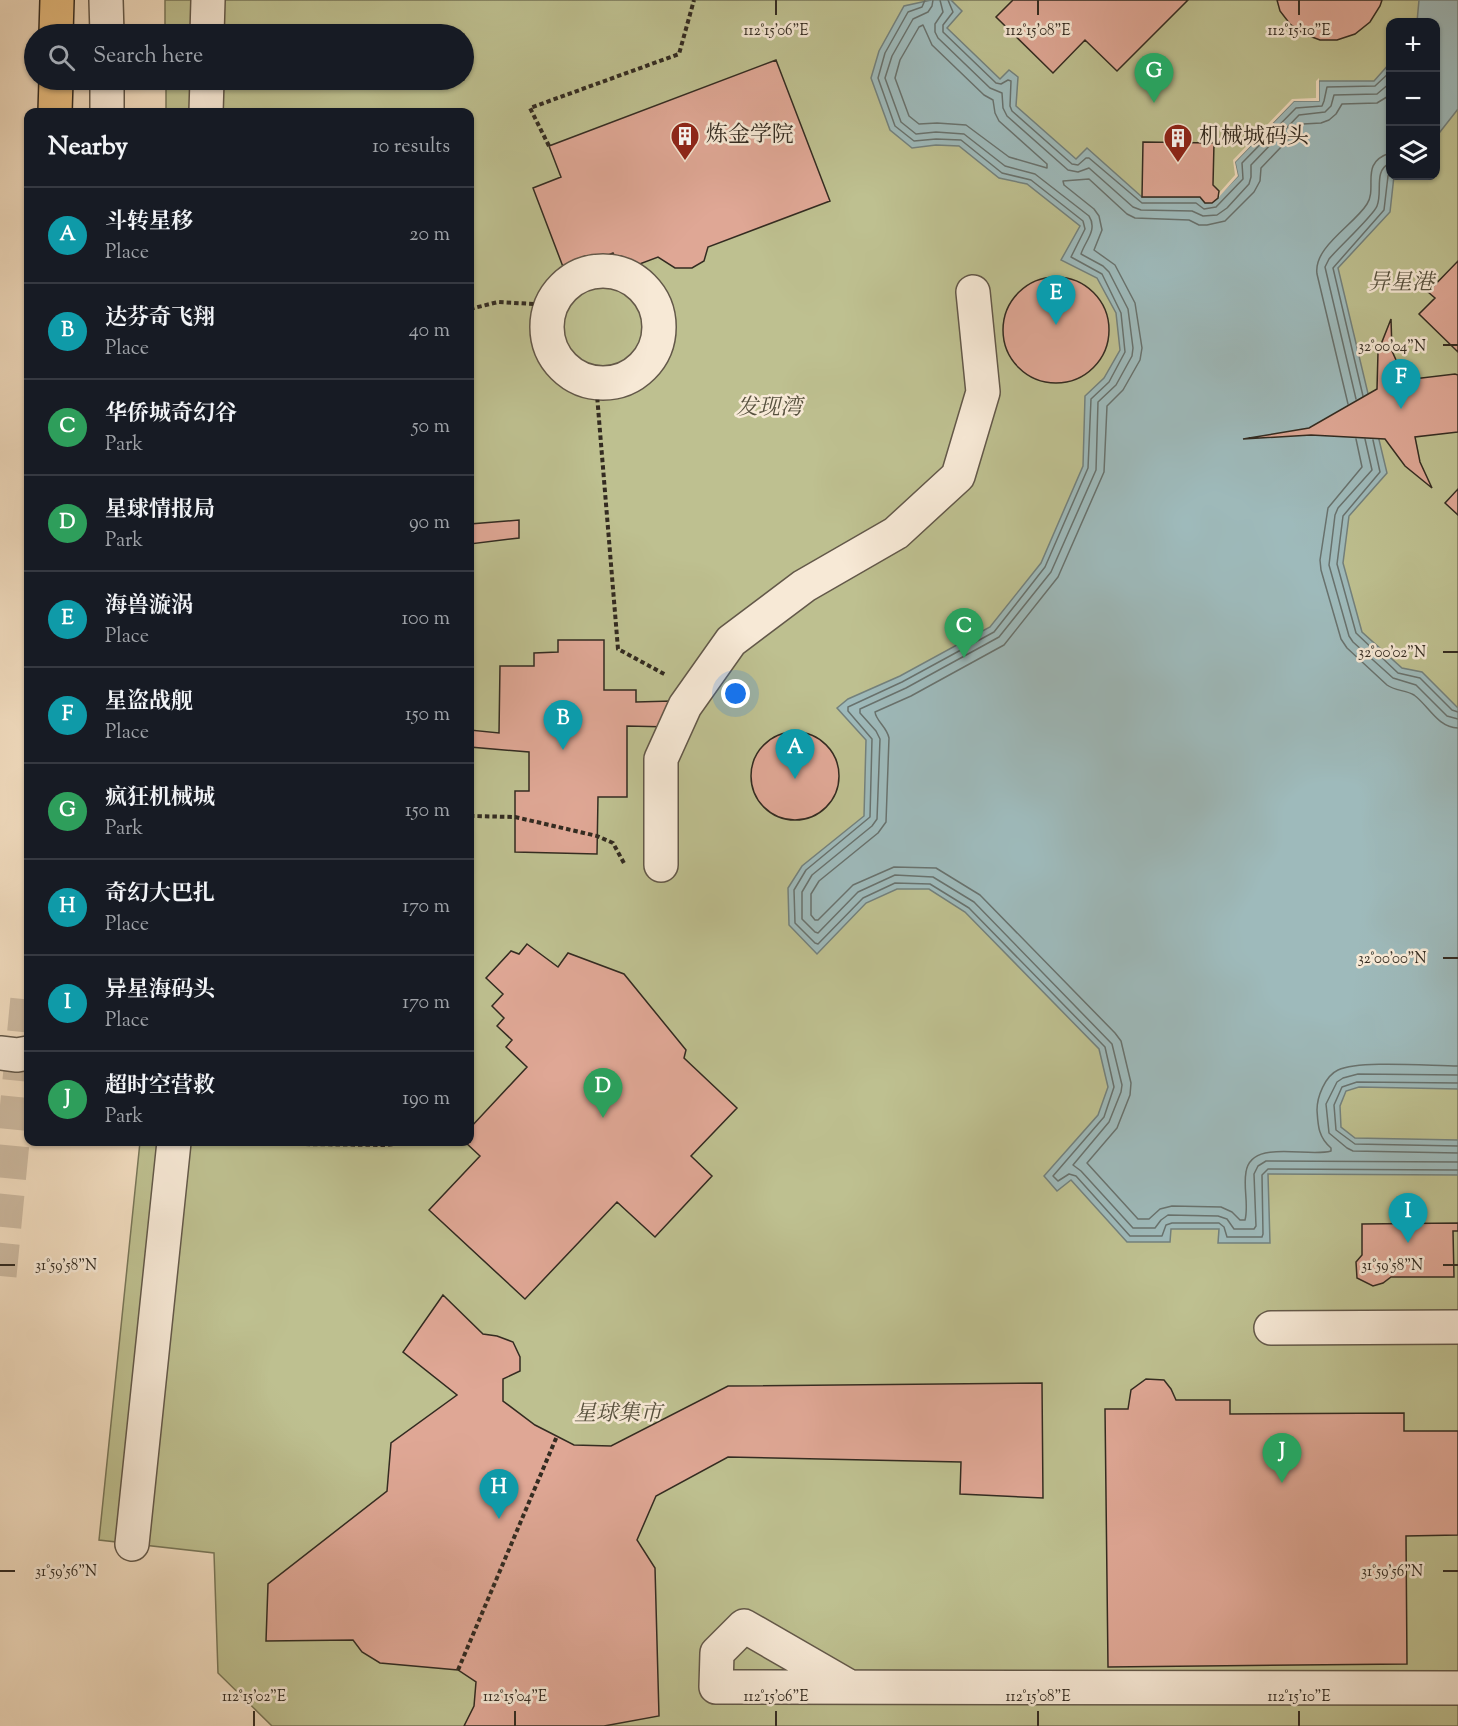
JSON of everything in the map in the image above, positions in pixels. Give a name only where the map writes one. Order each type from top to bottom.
[{"type":"main road","points":[[56,24],[57,0]]},
{"type":"main road","points":[[55,108],[56,90]]},
{"type":"street","points":[[106,0],[107,24]]},
{"type":"street","points":[[207,24],[208,0]]},
{"type":"street","points":[[107,90],[107,108]]},
{"type":"street","points":[[206,108],[207,90]]},
{"type":"street","points":[[601,270],[620,273],[637,281],[649,294],[657,309],[660,326],[657,344],[648,361],[634,374],[615,382],[596,383],[578,377],[563,367],[551,351],[546,333],[547,315],[551,305],[554,297],[567,283],[582,274],[601,270]]},
{"type":"street","points":[[661,865],[661,759],[685,706],[732,641],[804,586],[896,534],[958,476],[982,392],[973,292]]},
{"type":"street","points":[[0,1053],[24,1054]]},
{"type":"street","points":[[132,1544],[174,1146]]},
{"type":"street","points":[[1271,1328],[1458,1327]]},
{"type":"street","points":[[850,1688],[1458,1688]]},
{"type":"path","points":[[549,146],[530,108],[679,54],[694,0]]},
{"type":"path","points":[[474,308],[498,302],[551,305]]},
{"type":"path","points":[[596,383],[618,649],[696,691]]},
{"type":"path","points":[[474,816],[515,817],[597,836],[613,843],[625,865]]},
{"type":"path","points":[[458,1670],[557,1436]]},
{"type":"green space","points":[[165,0],[1458,0],[1458,1726],[272,1726],[218,1673],[214,1553],[99,1540],[140,1146],[474,1146],[474,108],[166,108],[166,90],[474,90],[474,24],[165,24]]},
{"type":"water","points":[[931,0],[951,0],[962,11],[947,28],[1000,79],[1009,70],[1018,77],[1016,106],[1076,159],[1087,148],[1142,197],[1200,197],[1205,203],[1212,202],[1238,176],[1235,162],[1294,101],[1319,101],[1319,81],[1374,81],[1386,68],[1386,180],[1394,180],[1390,212],[1338,268],[1387,473],[1349,516],[1343,563],[1362,632],[1402,668],[1422,672],[1458,708],[1458,1089],[1359,1087],[1346,1091],[1340,1106],[1341,1127],[1355,1138],[1458,1140],[1458,1175],[1268,1174],[1270,1243],[1218,1243],[1219,1229],[1171,1229],[1170,1242],[1127,1242],[1071,1180],[1057,1191],[1044,1176],[1098,1115],[1108,1087],[1099,1049],[965,912],[929,889],[897,889],[866,903],[817,954],[789,925],[788,888],[802,866],[864,816],[866,740],[837,708],[848,699],[900,676],[990,627],[1041,563],[1083,466],[1085,396],[1104,378],[1120,350],[1116,313],[1097,278],[1061,260],[1080,226],[1027,184],[999,178],[959,146],[936,145],[912,148],[890,130],[871,78],[879,51],[904,6]]},
{"type":"water","points":[[1419,0],[1458,0],[1458,109],[1440,132],[1440,18],[1417,18]]},
{"type":"pier","points":[[1319,78],[1319,101],[1294,101],[1235,162],[1238,176],[1218,198],[1219,193],[1235,175],[1233,160],[1292,99],[1316,98],[1316,81]]},
{"type":"building","points":[[1013,0],[1188,0],[1117,71],[1085,40],[1053,73],[996,17]]},
{"type":"building","points":[[1277,0],[1382,0],[1370,22],[1355,34],[1337,40],[1320,40],[1304,34],[1290,24],[1280,11]]},
{"type":"building","name":"炼金学院","points":[[776,60],[830,201],[708,247],[704,261],[692,268],[675,268],[658,257],[621,271],[613,253],[565,272],[533,188],[561,177],[549,146]]},
{"type":"building","name":"机械城码头","points":[[1143,142],[1214,143],[1213,185],[1219,191],[1218,198],[1212,203],[1205,203],[1200,197],[1142,197]]},
{"type":"building","points":[[1458,261],[1458,352],[1419,314],[1435,298],[1428,292]]},
{"type":"building","points":[[1056,277],[1076,281],[1093,293],[1105,310],[1109,330],[1105,350],[1093,367],[1076,379],[1056,383],[1036,379],[1019,367],[1007,350],[1003,330],[1007,310],[1019,293],[1036,281]]},
{"type":"building","points":[[1391,319],[1392,351],[1405,380],[1458,375],[1458,432],[1415,437],[1420,462],[1432,488],[1405,466],[1385,439],[1311,435],[1243,439],[1309,428],[1377,389],[1378,352]]},
{"type":"building","points":[[1458,489],[1458,515],[1445,503]]},
{"type":"building","points":[[519,520],[519,538],[474,544],[474,524]]},
{"type":"building","points":[[558,640],[604,640],[604,690],[636,690],[636,702],[672,701],[671,727],[627,726],[627,797],[598,797],[597,854],[515,852],[515,791],[529,791],[529,752],[474,747],[474,730],[499,733],[500,666],[534,666],[534,653],[558,652]]},
{"type":"building","points":[[795,732],[812,736],[826,745],[835,759],[839,776],[835,793],[826,807],[812,816],[795,820],[778,816],[764,807],[755,793],[751,776],[755,759],[764,745],[778,736]]},
{"type":"building","points":[[527,944],[558,967],[568,953],[624,974],[686,1050],[684,1058],[737,1108],[691,1156],[712,1176],[655,1237],[617,1202],[525,1299],[429,1210],[480,1156],[469,1146],[474,1146],[474,1124],[527,1067],[506,1047],[512,1040],[497,1026],[504,1018],[492,1006],[503,994],[486,978],[511,951],[519,954]]},
{"type":"building","points":[[1458,1223],[1458,1231],[1453,1231],[1454,1277],[1391,1277],[1373,1286],[1357,1278],[1356,1262],[1362,1255],[1362,1224]]},
{"type":"building","points":[[443,1295],[483,1334],[513,1342],[520,1357],[520,1371],[503,1379],[503,1401],[535,1425],[574,1445],[611,1446],[728,1386],[1042,1383],[1043,1498],[960,1494],[961,1462],[728,1457],[656,1496],[637,1540],[655,1568],[659,1716],[604,1726],[464,1726],[474,1706],[476,1682],[458,1670],[380,1663],[362,1652],[353,1640],[266,1641],[268,1584],[387,1491],[391,1443],[457,1395],[403,1352]]},
{"type":"building","points":[[1146,1379],[1164,1380],[1176,1400],[1230,1400],[1230,1414],[1404,1413],[1404,1431],[1458,1431],[1458,1535],[1406,1536],[1407,1664],[1108,1667],[1105,1409],[1128,1409],[1131,1390]]},
{"type":"tunnel","points":[[0,1276],[24,1028]]},
{"type":"place","name":"疯狂机械城","points":[[1154,103]]},
{"type":"place","name":"炼金学院","points":[[685,162]]},
{"type":"place","name":"机械城码头","points":[[1178,164]]},
{"type":"place","name":"海兽漩涡","points":[[1056,325]]},
{"type":"place","name":"星盗战舰","points":[[1401,409]]},
{"type":"place","name":"华侨城奇幻谷","points":[[964,658]]},
{"type":"place","name":"达芬奇飞翔","points":[[563,750]]},
{"type":"place","name":"斗转星移","points":[[795,779]]},
{"type":"place","name":"星球情报局","points":[[603,1118]]},
{"type":"place","name":"异星海码头","points":[[1408,1243]]},
{"type":"place","name":"超时空营救","points":[[1282,1483]]},
{"type":"place","name":"奇幻大巴扎","points":[[499,1519]]},
{"type":"park label","name":"异星港","points":[[1401,284]]},
{"type":"park label","name":"发现湾","points":[[769,409]]},
{"type":"park label","name":"星球集市","points":[[618,1415]]}]
